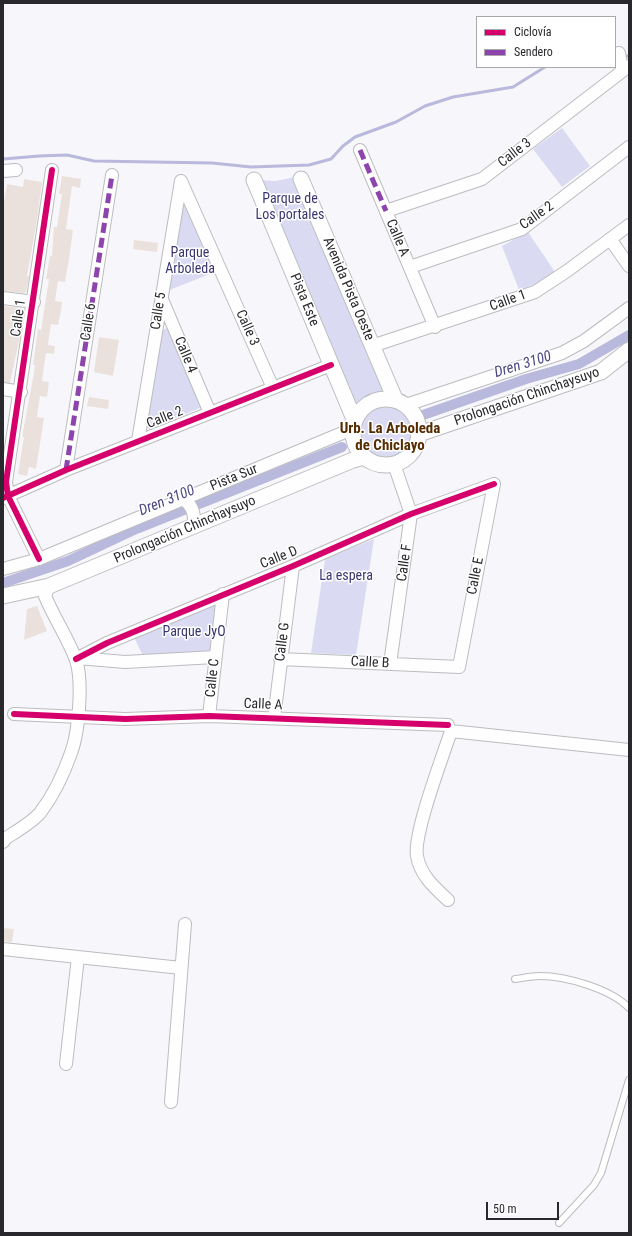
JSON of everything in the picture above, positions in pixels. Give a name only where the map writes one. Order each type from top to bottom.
[{"type":"street","name":"Calle 3","points":[[386,211],[482,179],[615,68]]},
{"type":"street","name":"Calle 2","points":[[410,267],[522,229],[629,147]]},
{"type":"street","name":"Calle A","points":[[360,150],[434,326]]},
{"type":"street","points":[[3,171],[16,170]]},
{"type":"street","name":"Calle 1","points":[[39,559],[6,497],[7,446],[21,392],[52,170]]},
{"type":"street","name":"Calle 6","points":[[66,470],[112,175]]},
{"type":"street","name":"Avenida Pista Oeste","points":[[301,179],[372,346],[400,402]]},
{"type":"street","name":"Calle 3","points":[[181,180],[273,388]]},
{"type":"street","name":"Calle 5","points":[[138,441],[181,180]]},
{"type":"street","name":"Pista Este","points":[[254,180],[331,365],[353,424]]},
{"type":"street","name":"Calle 1","points":[[372,346],[535,292],[546,286],[629,225]]},
{"type":"street","points":[[610,239],[629,266]]},
{"type":"street","name":"Calle 4","points":[[161,297],[210,413]]},
{"type":"street","points":[[3,298],[34,302]]},
{"type":"street","points":[[400,402],[414,413],[420,434],[417,444],[412,453],[404,460],[394,464],[384,465],[373,463],[364,457],[357,449],[353,440],[353,424],[363,407],[376,400],[400,402],[562,353],[584,341],[629,308]]},
{"type":"street","name":"Prolongación Chinchaysuyo","points":[[420,434],[601,372],[629,350]]},
{"type":"street","name":"Calle 2","points":[[6,497],[66,470],[331,365]]},
{"type":"street","points":[[3,389],[21,392]]},
{"type":"street","name":"Pista Sur","points":[[3,570],[39,559],[185,501],[353,424]]},
{"type":"street","name":"Prolongación Chinchaysuyo","points":[[3,596],[48,586],[194,523],[352,460],[364,457]]},
{"type":"street","name":"Calle F","points":[[390,664],[411,514],[394,464]]},
{"type":"street","name":"Calle D","points":[[77,658],[107,642],[293,566],[411,514],[494,484]]},
{"type":"street","name":"Calle E","points":[[459,667],[494,484]]},
{"type":"street","points":[[185,501],[194,523]]},
{"type":"street","name":"Calle G","points":[[274,718],[280,659],[293,566]]},
{"type":"street","points":[[3,842],[6,838],[30,822],[40,813],[72,752],[80,681],[77,658],[45,596],[48,586]]},
{"type":"street","name":"Calle C","points":[[209,716],[223,594]]},
{"type":"street","points":[[107,642],[106,650],[109,661]]},
{"type":"street","points":[[77,658],[125,662],[215,657]]},
{"type":"street","name":"Calle B","points":[[280,659],[459,667]]},
{"type":"street","name":"Calle A","points":[[14,714],[125,719],[209,716],[448,725]]},
{"type":"street","points":[[448,900],[429,883],[417,856],[418,835],[451,731],[629,750]]},
{"type":"street","points":[[171,1102],[185,924]]},
{"type":"street","points":[[3,949],[181,968]]},
{"type":"street","points":[[66,1064],[78,957]]},
{"type":"lane","points":[[515,979],[540,976],[582,982],[623,1002],[629,1008]]},
{"type":"lane","points":[[559,1223],[594,1185],[601,1173],[629,1080]]},
{"type":"green space","points":[[562,128],[590,166],[562,187],[533,149]]},
{"type":"green space","name":"Parque de Los portales","points":[[296,177],[386,394],[370,397],[356,408],[260,180],[275,181]]},
{"type":"green space","name":"Parque Arboleda","points":[[185,202],[215,272],[167,291],[180,204]]},
{"type":"green space","points":[[528,232],[555,272],[540,282],[519,290],[502,246]]},
{"type":"green space","points":[[167,328],[171,330],[202,407],[149,429],[146,427],[161,331]]},
{"type":"green space","points":[[384,406],[394,408],[403,414],[409,423],[411,433],[409,443],[403,452],[394,458],[384,460],[374,458],[365,452],[359,443],[357,433],[359,423],[365,414],[374,408]]},
{"type":"green space","name":"La espera","points":[[374,539],[356,655],[311,653],[325,559]]},
{"type":"green space","name":"Parque JyO","points":[[214,604],[217,608],[212,649],[208,652],[143,656],[133,635]]},
{"type":"building","points":[[62,176],[81,179],[80,188],[72,186],[66,229],[73,230],[69,259],[65,282],[58,281],[55,301],[62,302],[58,325],[51,324],[48,345],[55,346],[54,354],[46,353],[42,381],[49,382],[47,397],[40,396],[37,417],[44,418],[36,469],[29,467],[27,476],[18,474],[24,437],[22,437],[34,373],[35,365],[33,365],[38,329],[41,330],[49,279],[46,279],[50,256],[52,256],[54,227],[57,227],[62,194],[59,194]]},
{"type":"building","points":[[24,179],[42,182],[27,276],[29,277],[26,292],[24,293],[3,291],[3,207],[7,184],[23,187]]},
{"type":"building","points":[[134,240],[158,243],[157,252],[133,249]]},
{"type":"building","points":[[3,306],[22,308],[20,336],[10,383],[3,382]]},
{"type":"building","points":[[99,337],[119,340],[113,376],[94,372]]},
{"type":"building","points":[[89,397],[109,400],[108,409],[87,406]]},
{"type":"building","points":[[37,606],[47,631],[24,640],[27,609]]},
{"type":"building","points":[[3,928],[14,929],[12,942],[3,941]]},
{"type":"waterway","points":[[623,56],[629,56]]},
{"type":"waterway","points":[[3,159],[67,155],[94,161],[212,163],[251,167],[309,165],[331,159],[343,146],[355,137],[396,122],[425,106],[453,97],[513,87],[543,68]]},
{"type":"waterway","name":"Dren 3100","points":[[423,415],[526,379],[579,364],[629,335]]},
{"type":"waterway","name":"Dren 3100","points":[[3,583],[68,561],[136,529],[342,447]]},
{"type":"marked path","points":[[360,150],[386,211]]},
{"type":"marked path","points":[[66,470],[112,175]]},
{"type":"cycle path","points":[[39,559],[8,496],[6,482],[52,170]]},
{"type":"cycle path","points":[[3,498],[66,470],[331,365]]},
{"type":"cycle path","points":[[76,659],[107,643],[293,566],[411,514],[494,484]]},
{"type":"cycle path","points":[[14,714],[125,719],[209,716],[448,725]]},
{"type":"district","name":"Urb. La Arboleda de Chiclayo","points":[[390,438]]}]
